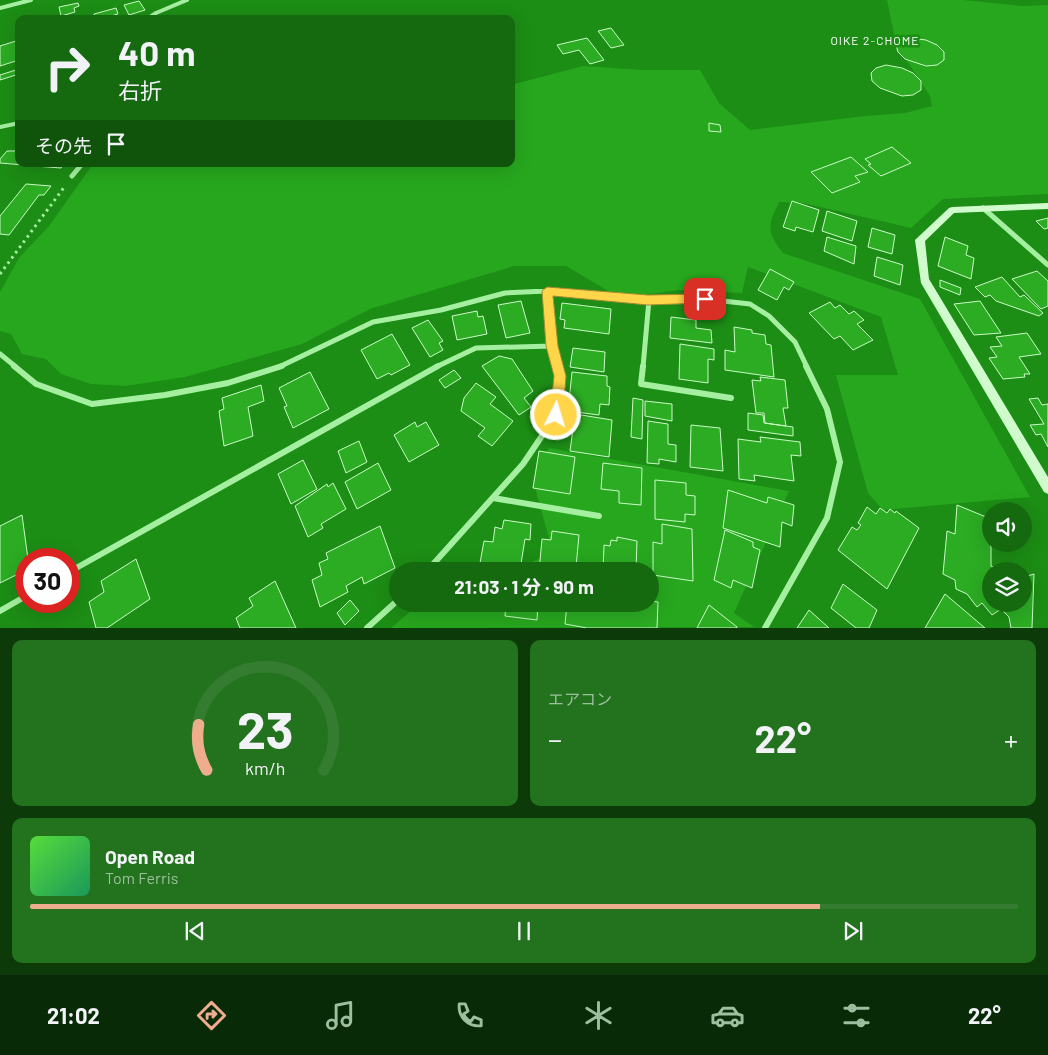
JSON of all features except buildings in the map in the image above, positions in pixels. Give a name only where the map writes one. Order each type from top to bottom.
[{"type":"street","points":[[0,8],[30,0]]},
{"type":"street","points":[[153,15],[187,0]]},
{"type":"street","points":[[0,126],[15,124]]},
{"type":"street","points":[[72,176],[80,167]]},
{"type":"street","points":[[1048,206],[952,210],[920,240],[924,280],[1048,488]]},
{"type":"street","points":[[983,208],[1048,265]]},
{"type":"street","points":[[435,562],[524,464],[556,415],[560,376],[552,346],[547,291]]},
{"type":"street","points":[[0,354],[36,384],[92,404],[165,395],[228,383],[276,369],[373,322],[441,310],[505,293],[547,291],[648,300],[705,299],[750,304],[769,316],[795,342],[827,410],[840,462],[827,518],[765,628]]},
{"type":"street","points":[[648,300],[642,384],[731,398]]},
{"type":"street","points":[[80,566],[341,419],[444,363],[476,348],[552,346]]},
{"type":"street","points":[[493,498],[599,516]]},
{"type":"street","points":[[0,610],[15,602]]},
{"type":"street","points":[[367,628],[389,608]]},
{"type":"path","points":[[0,274],[72,176]]},
{"type":"green space","points":[[887,0],[963,0],[1022,6],[1048,5],[1048,194],[943,199],[911,228],[803,203],[779,202],[772,218],[770,229],[774,240],[783,253],[920,299],[1030,497],[883,510],[868,493],[836,375],[898,375],[881,317],[748,267],[742,293],[679,290],[620,298],[566,266],[514,266],[370,309],[302,344],[185,377],[126,386],[91,384],[61,374],[46,359],[22,354],[11,334],[0,331],[0,292],[19,258],[49,226],[91,167],[515,167],[515,84],[583,66],[644,70],[700,70],[719,103],[750,130],[905,113],[932,106],[930,96],[896,44]]},
{"type":"green space","points":[[549,448],[789,491],[734,613],[754,627],[391,628],[410,612],[659,612],[659,562],[532,562],[553,553],[533,480]]},
{"type":"district","name":"OIKE 2-CHOME","points":[[875,41]]},
{"type":"route","points":[[556,415],[560,376],[552,346],[547,291],[648,300],[705,299]]}]
